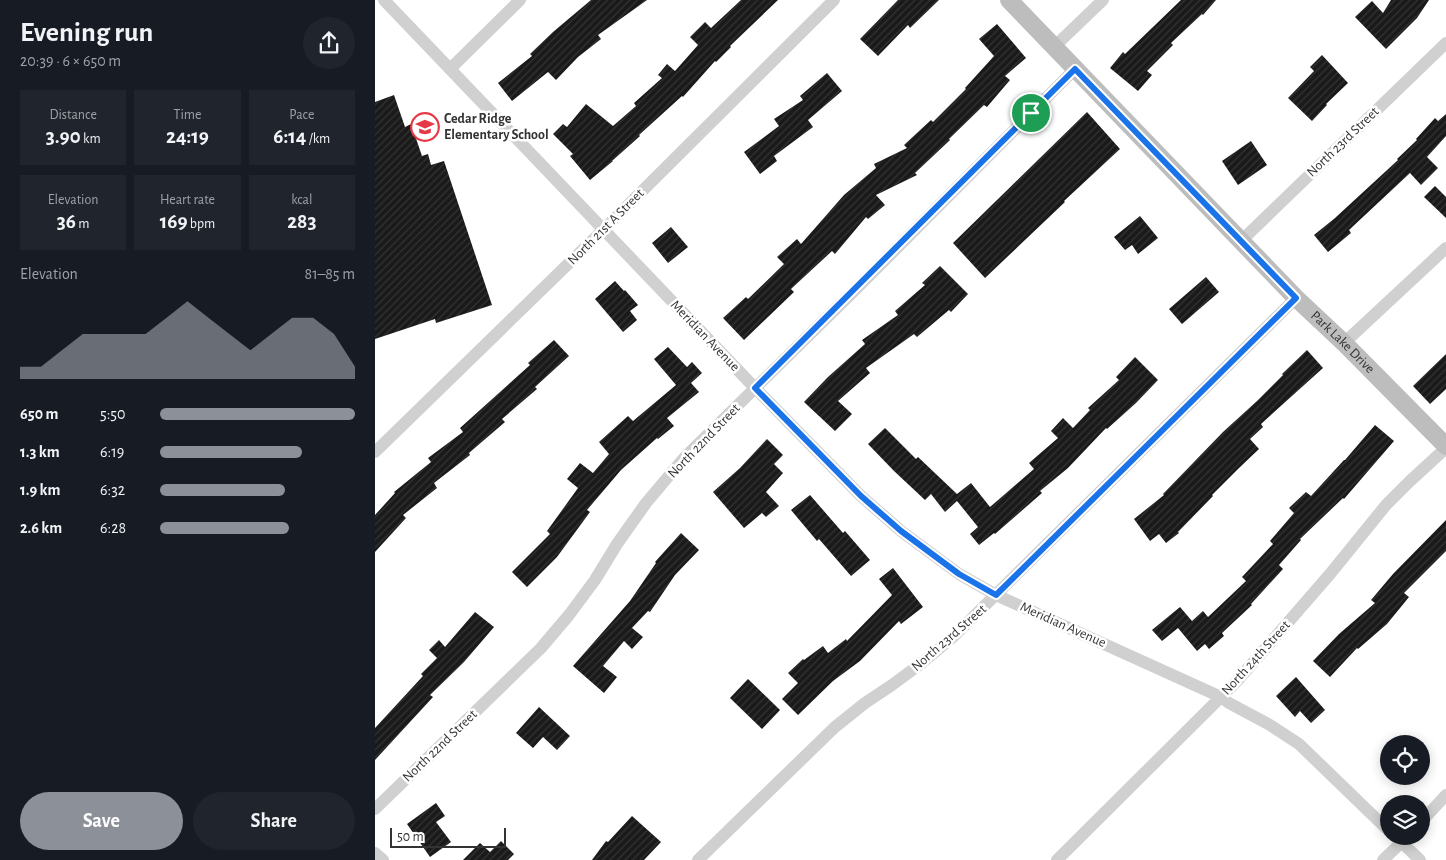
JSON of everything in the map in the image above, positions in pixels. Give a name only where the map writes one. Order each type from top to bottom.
[{"type":"street","name":"Meridian Avenue","points":[[384,0],[755,388],[861,496],[901,531],[959,574],[996,595],[1221,697],[1270,725],[1299,744],[1380,822]]},
{"type":"street","points":[[450,69],[520,0]]},
{"type":"street","name":"North 21st A Street","points":[[375,452],[835,0]]},
{"type":"street","name":"Park Lake Drive","points":[[1009,0],[1296,298],[1344,343],[1446,447]]},
{"type":"street","points":[[1054,48],[1103,0]]},
{"type":"street","name":"North 23rd Street","points":[[1241,240],[1446,43]]},
{"type":"street","name":"North 22nd Street","points":[[375,809],[541,648],[595,580],[617,544],[646,503],[684,458],[1075,69]]},
{"type":"street","points":[[1344,343],[1446,248]]},
{"type":"street","name":"North 23rd Street","points":[[699,860],[835,727],[923,662],[953,637],[1296,298]]},
{"type":"street","name":"North 24th Street","points":[[1057,860],[1237,681],[1330,574],[1386,505],[1446,447]]},
{"type":"street","points":[[1430,812],[1446,795]]},
{"type":"street","points":[[1383,860],[1395,845]]},
{"type":"street","points":[[1407,845],[1419,860]]},
{"type":"street","points":[[375,853],[383,860]]},
{"type":"building","points":[[591,0],[647,0],[598,35],[601,39],[578,57],[556,80],[548,72],[512,101],[498,83],[532,56],[530,54],[553,32]]},
{"type":"building","points":[[741,0],[778,0],[715,61],[683,97],[590,180],[570,156],[573,154],[553,134],[563,124],[567,127],[586,104],[613,126],[636,106],[634,103],[662,78],[658,75],[667,64],[675,71],[698,45],[690,37],[705,22],[711,28]]},
{"type":"building","points":[[898,0],[939,0],[910,28],[908,25],[878,56],[860,39]]},
{"type":"building","points":[[1181,0],[1216,0],[1203,15],[1171,43],[1173,45],[1147,71],[1152,75],[1138,91],[1110,68],[1123,52],[1125,54]]},
{"type":"building","points":[[1391,0],[1429,0],[1417,18],[1386,49],[1355,17],[1372,1],[1383,13]]},
{"type":"building","points":[[997,24],[1026,58],[1005,76],[1010,80],[987,107],[984,105],[915,173],[917,175],[876,195],[885,205],[868,219],[866,217],[835,254],[832,251],[791,289],[794,292],[744,340],[723,318],[746,297],[748,299],[784,264],[777,257],[797,239],[801,244],[844,195],[876,168],[874,164],[907,148],[904,145],[931,120],[933,122],[966,89],[994,56],[979,39]]},
{"type":"building","points":[[1322,55],[1348,83],[1326,104],[1312,121],[1288,98],[1314,71],[1310,67]]},
{"type":"building","points":[[827,73],[842,91],[808,120],[813,127],[774,156],[777,161],[760,174],[744,152],[779,126],[774,119],[803,100],[800,96]]},
{"type":"building","name":"Cedar Ridge Elementary School","points":[[394,95],[405,127],[411,124],[422,156],[428,154],[431,165],[444,161],[492,305],[436,323],[435,319],[375,339],[375,102]]},
{"type":"building","points":[[1087,112],[1120,149],[985,278],[953,243]]},
{"type":"building","points":[[1446,114],[1446,136],[1427,157],[1438,168],[1421,185],[1410,173],[1349,230],[1351,233],[1328,252],[1314,235],[1398,160],[1435,118],[1438,121]]},
{"type":"building","points":[[1251,141],[1267,165],[1238,185],[1222,161]]},
{"type":"building","points":[[1435,186],[1446,197],[1446,218],[1424,197]]},
{"type":"building","points":[[1140,216],[1158,238],[1138,254],[1132,245],[1125,250],[1114,237]]},
{"type":"building","points":[[671,227],[688,247],[668,263],[652,243]]},
{"type":"building","points":[[940,266],[968,294],[951,312],[949,310],[917,337],[914,334],[866,368],[870,373],[838,401],[852,414],[835,431],[804,402],[828,377],[865,344],[862,340],[898,315],[895,311],[925,285],[922,283]]},
{"type":"building","points":[[1206,277],[1219,292],[1182,324],[1169,309]]},
{"type":"building","points":[[615,281],[638,305],[630,311],[637,320],[623,332],[595,299]]},
{"type":"building","points":[[554,340],[569,356],[535,387],[537,389],[502,419],[505,422],[469,453],[470,455],[434,483],[437,488],[403,515],[406,518],[375,552],[375,515],[394,492],[431,462],[428,458],[463,432],[460,428],[530,365],[528,363]]},
{"type":"building","points":[[668,347],[687,367],[692,362],[702,373],[691,383],[699,392],[667,418],[674,426],[657,438],[621,470],[587,510],[590,512],[557,557],[527,587],[512,572],[550,534],[547,531],[578,488],[567,479],[580,463],[593,473],[609,454],[599,442],[628,416],[633,421],[676,385],[654,359]]},
{"type":"building","points":[[1307,350],[1323,368],[1261,424],[1263,427],[1250,439],[1259,449],[1212,495],[1179,533],[1166,543],[1159,534],[1150,541],[1134,519],[1164,495],[1223,432],[1257,401]]},
{"type":"building","points":[[1446,354],[1446,389],[1430,404],[1413,386]]},
{"type":"building","points":[[1135,357],[1158,380],[1136,403],[1106,428],[1068,468],[1040,491],[1042,493],[995,534],[979,545],[970,534],[978,527],[957,501],[945,512],[931,494],[925,500],[868,444],[885,428],[916,459],[918,457],[957,494],[971,483],[990,507],[1034,469],[1029,463],[1058,438],[1051,431],[1063,418],[1073,428],[1090,410],[1088,408],[1119,380],[1116,377]]},
{"type":"building","points":[[1375,425],[1394,441],[1344,499],[1300,539],[1279,565],[1283,569],[1252,605],[1222,633],[1224,636],[1209,649],[1205,644],[1197,651],[1178,628],[1162,641],[1152,630],[1180,607],[1192,621],[1203,611],[1208,617],[1246,581],[1242,577],[1273,544],[1270,541],[1294,513],[1289,508],[1306,492],[1311,496]]},
{"type":"building","points":[[767,439],[783,455],[774,464],[783,473],[766,492],[779,506],[766,517],[762,513],[744,528],[713,492],[740,468]]},
{"type":"building","points":[[810,495],[843,533],[845,531],[870,560],[851,576],[819,539],[817,541],[791,510]]},
{"type":"building","points":[[1446,520],[1446,551],[1404,593],[1409,597],[1387,624],[1357,648],[1330,677],[1313,661],[1339,634],[1375,603],[1371,600],[1393,574]]},
{"type":"building","points":[[681,533],[699,550],[675,575],[650,612],[648,611],[632,628],[643,637],[632,649],[624,641],[603,666],[617,677],[604,693],[573,666],[630,601],[655,562]]},
{"type":"building","points":[[893,568],[923,607],[901,624],[899,621],[860,661],[833,681],[798,715],[782,699],[798,683],[788,673],[803,659],[823,646],[828,653],[846,639],[847,641],[892,595],[879,579]]},
{"type":"building","points":[[475,612],[494,627],[464,662],[430,695],[433,697],[375,760],[375,728],[437,658],[429,650],[439,640],[445,647]]},
{"type":"building","points":[[1296,677],[1325,710],[1311,723],[1300,711],[1295,717],[1276,696]]},
{"type":"building","points":[[748,679],[780,710],[762,729],[730,698]]},
{"type":"building","points":[[539,707],[570,736],[557,750],[543,737],[533,748],[516,733]]},
{"type":"building","points":[[436,803],[445,816],[436,822],[451,842],[430,857],[407,824]]},
{"type":"building","points":[[632,816],[661,842],[644,860],[592,860],[606,841],[608,842]]},
{"type":"building","points":[[501,841],[514,854],[508,860],[463,860],[480,843],[490,852]]},
{"type":"place","name":"Cedar Ridge Elementary School","points":[[425,127]]},
{"type":"route","points":[[1075,69],[1296,298],[996,595],[959,574],[901,531],[861,496],[755,388],[1031,113],[1075,69]]}]
